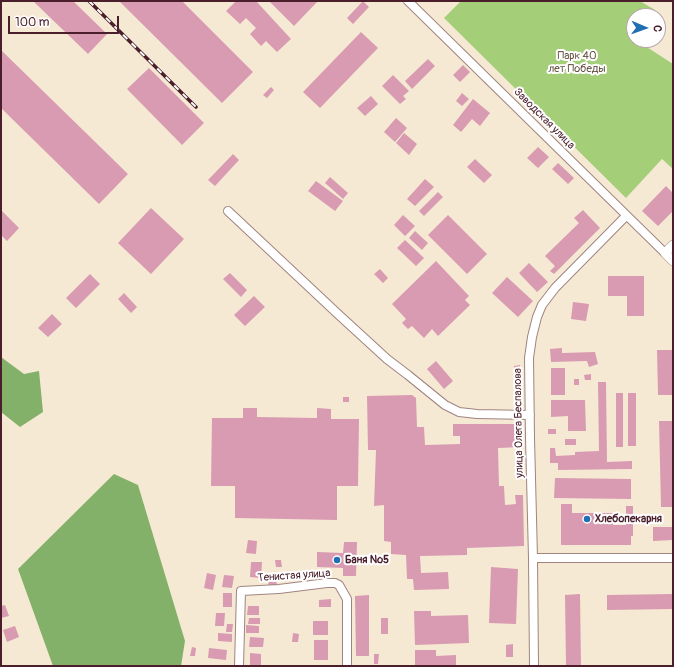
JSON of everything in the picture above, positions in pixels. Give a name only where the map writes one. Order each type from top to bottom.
[{"type":"street","name":"Заводская улица","points":[[408,1],[665,254]]},
{"type":"street","points":[[228,211],[387,359],[408,374],[445,405],[459,412],[471,414],[530,415]]},
{"type":"street","name":"улица Олега Беспалова","points":[[534,666],[529,358],[532,337],[542,305],[555,288],[626,216]]},
{"type":"street","points":[[673,245],[665,254],[673,261]]},
{"type":"street","points":[[533,558],[673,558]]},
{"type":"street","name":"Тенистая улица","points":[[239,666],[240,591],[279,589],[327,583],[335,583],[340,585],[346,599],[347,666]]},
{"type":"green space","name":"Парк 40 лет Победы","points":[[461,1],[640,1],[652,8],[626,8],[626,48],[648,48],[673,64],[673,169],[662,159],[626,198],[444,18]]},
{"type":"green space","points":[[1,357],[24,374],[39,371],[43,412],[20,427],[1,412]]},
{"type":"green space","points":[[114,474],[138,485],[185,641],[181,666],[53,666],[18,569]]},
{"type":"building","points":[[33,1],[73,1],[107,34],[88,54]]},
{"type":"building","points":[[119,1],[182,1],[253,72],[222,103]]},
{"type":"building","points":[[236,1],[256,1],[291,39],[277,52],[266,41],[261,46],[250,34],[256,28],[246,18],[240,24],[226,11]]},
{"type":"building","points":[[269,1],[318,1],[294,26]]},
{"type":"building","points":[[363,1],[369,7],[353,24],[347,18]]},
{"type":"building","points":[[361,32],[378,48],[320,108],[303,92]]},
{"type":"building","points":[[1,50],[128,174],[99,204],[1,108]]},
{"type":"building","points":[[428,59],[435,66],[412,89],[405,81]]},
{"type":"building","points":[[463,65],[470,72],[460,82],[453,75]]},
{"type":"building","points":[[149,68],[204,123],[182,145],[127,89]]},
{"type":"building","points":[[393,75],[409,91],[403,96],[406,99],[400,104],[382,86]]},
{"type":"building","points":[[271,87],[274,90],[267,98],[263,95]]},
{"type":"building","points":[[462,93],[469,99],[462,106],[456,101]]},
{"type":"building","points":[[371,96],[378,104],[365,116],[357,108]]},
{"type":"building","points":[[473,99],[490,113],[480,126],[472,119],[461,132],[453,125]]},
{"type":"building","points":[[396,118],[407,128],[395,142],[384,132]]},
{"type":"building","points":[[404,133],[417,144],[409,155],[396,143]]},
{"type":"building","points":[[538,147],[549,157],[538,168],[527,158]]},
{"type":"building","points":[[233,154],[239,160],[215,186],[208,180]]},
{"type":"building","points":[[475,159],[492,175],[484,183],[467,167]]},
{"type":"building","points":[[558,163],[574,178],[568,184],[552,169]]},
{"type":"building","points":[[330,177],[348,193],[343,199],[325,183]]},
{"type":"building","points":[[425,179],[434,187],[415,206],[407,199]]},
{"type":"building","points":[[316,181],[343,201],[335,211],[308,191]]},
{"type":"building","points":[[666,186],[673,193],[673,211],[658,226],[642,211]]},
{"type":"building","points":[[438,192],[443,197],[424,216],[419,211]]},
{"type":"building","points":[[151,208],[184,239],[151,274],[118,243]]},
{"type":"building","points":[[1,210],[19,228],[7,241],[1,235]]},
{"type":"building","points":[[583,210],[600,228],[554,274],[550,271],[555,266],[545,256],[579,223],[574,218]]},
{"type":"building","points":[[403,215],[415,226],[405,236],[394,225]]},
{"type":"building","points":[[448,215],[487,254],[467,274],[428,235]]},
{"type":"building","points":[[415,231],[428,243],[422,250],[409,238]]},
{"type":"building","points":[[405,240],[424,258],[416,266],[397,248]]},
{"type":"building","points":[[436,261],[469,296],[465,300],[470,305],[438,336],[432,329],[424,338],[412,326],[408,329],[402,323],[406,319],[392,304]]},
{"type":"building","points":[[529,263],[548,282],[537,292],[519,273]]},
{"type":"building","points":[[380,269],[388,278],[383,283],[374,274]]},
{"type":"building","points":[[230,273],[247,290],[241,297],[223,279]]},
{"type":"building","points":[[90,274],[100,284],[76,308],[66,298]]},
{"type":"building","points":[[608,276],[644,276],[644,316],[627,316],[627,296],[608,296]]},
{"type":"building","points":[[507,277],[533,301],[518,317],[492,293]]},
{"type":"building","points":[[124,293],[137,307],[131,313],[118,299]]},
{"type":"building","points":[[254,296],[265,307],[245,326],[234,315]]},
{"type":"building","points":[[573,302],[589,304],[586,321],[571,319]]},
{"type":"building","points":[[52,314],[62,324],[48,337],[38,328]]},
{"type":"building","points":[[562,348],[562,353],[595,352],[598,364],[589,367],[587,361],[551,362],[550,349]]},
{"type":"building","points":[[657,350],[673,350],[673,395],[658,395]]},
{"type":"building","points":[[436,361],[453,381],[444,389],[427,369]]},
{"type":"building","points":[[520,365],[520,372],[514,372],[514,366]]},
{"type":"building","points":[[551,368],[565,368],[565,395],[551,395]]},
{"type":"building","points":[[591,374],[591,380],[585,380],[584,375]]},
{"type":"building","points":[[574,379],[579,379],[579,385],[574,385]]},
{"type":"building","points":[[598,382],[606,382],[607,462],[632,461],[632,469],[558,470],[558,463],[550,463],[550,448],[555,448],[556,456],[575,455],[575,452],[599,451]]},
{"type":"building","points":[[616,393],[623,393],[623,447],[616,447]]},
{"type":"building","points":[[628,393],[636,393],[636,446],[628,446]]},
{"type":"building","points":[[412,395],[416,398],[417,427],[424,427],[425,445],[460,444],[460,436],[453,436],[453,424],[522,424],[522,447],[498,448],[499,486],[504,486],[505,505],[516,504],[515,495],[523,495],[524,546],[467,548],[467,555],[420,556],[421,573],[448,572],[449,589],[414,590],[413,579],[407,579],[406,555],[391,554],[391,542],[384,541],[384,505],[374,506],[376,450],[368,450],[367,396]]},
{"type":"building","points":[[343,397],[349,397],[349,402],[343,402]]},
{"type":"building","points":[[551,400],[585,400],[586,431],[568,431],[568,416],[551,417]]},
{"type":"building","points":[[243,408],[257,408],[257,417],[317,418],[317,408],[331,409],[331,419],[359,419],[358,486],[337,486],[337,520],[235,518],[235,486],[211,486],[212,418],[243,418]]},
{"type":"building","points":[[659,421],[673,421],[673,507],[661,507]]},
{"type":"building","points":[[548,429],[556,429],[556,434],[548,434]]},
{"type":"building","points":[[565,439],[576,439],[576,445],[565,445]]},
{"type":"building","points":[[555,478],[631,479],[631,499],[554,498]]},
{"type":"building","name":"Хлебопекарня","points":[[561,504],[572,504],[572,513],[613,513],[613,525],[626,525],[626,506],[633,506],[633,536],[631,536],[631,545],[561,545]]},
{"type":"building","points":[[653,527],[673,527],[673,540],[653,541]]},
{"type":"building","points":[[248,540],[257,541],[256,554],[246,553]]},
{"type":"building","name":"Баня №5","points":[[344,542],[357,542],[356,576],[343,576],[343,568],[317,567],[317,552],[343,553]]},
{"type":"building","points":[[275,560],[281,560],[282,567],[276,567]]},
{"type":"building","points":[[251,562],[262,562],[261,578],[250,577]]},
{"type":"building","points":[[491,567],[518,569],[516,624],[489,623]]},
{"type":"building","points":[[207,573],[216,575],[213,590],[204,588]]},
{"type":"building","points":[[224,575],[234,576],[232,588],[222,587]]},
{"type":"building","points":[[276,579],[277,586],[269,587],[268,580]]},
{"type":"building","points":[[223,593],[232,593],[232,607],[223,607]]},
{"type":"building","points":[[580,594],[581,666],[566,666],[565,595]]},
{"type":"building","points":[[673,594],[673,609],[607,610],[607,595]]},
{"type":"building","points":[[369,595],[369,656],[356,656],[355,596]]},
{"type":"building","points":[[331,599],[331,607],[319,607],[319,600]]},
{"type":"building","points":[[5,605],[9,616],[1,618],[1,606]]},
{"type":"building","points":[[248,606],[259,606],[259,615],[247,615]]},
{"type":"building","points":[[414,611],[431,611],[431,616],[468,615],[469,643],[415,645]]},
{"type":"building","points":[[216,613],[225,613],[224,626],[215,626]]},
{"type":"building","points":[[249,618],[260,618],[260,624],[248,624]]},
{"type":"building","points":[[381,618],[388,618],[388,634],[381,634]]},
{"type":"building","points":[[313,621],[328,621],[328,635],[313,635]]},
{"type":"building","points":[[227,624],[233,624],[232,632],[226,632]]},
{"type":"building","points":[[246,625],[259,626],[259,633],[246,633]]},
{"type":"building","points":[[15,626],[19,637],[7,642],[3,630]]},
{"type":"building","points":[[218,633],[232,634],[232,642],[218,641]]},
{"type":"building","points":[[293,633],[299,634],[298,642],[292,642]]},
{"type":"building","points":[[250,637],[264,638],[263,647],[249,647]]},
{"type":"building","points":[[314,640],[328,640],[328,660],[314,660]]},
{"type":"building","points":[[513,644],[513,657],[506,657],[506,645]]},
{"type":"building","points":[[192,647],[196,648],[195,656],[190,656]]},
{"type":"building","points":[[209,648],[227,650],[226,660],[208,658]]},
{"type":"building","points":[[415,650],[436,650],[436,656],[456,655],[456,666],[415,666]]},
{"type":"building","points":[[250,653],[261,654],[261,666],[250,665]]},
{"type":"building","points":[[374,654],[379,654],[378,664],[374,664]]},
{"type":"railway","points":[[89,1],[196,107]]},
{"type":"place","name":"Хлебопекарня","points":[[587,519]]},
{"type":"place","name":"Баня №5","points":[[337,560]]}]
